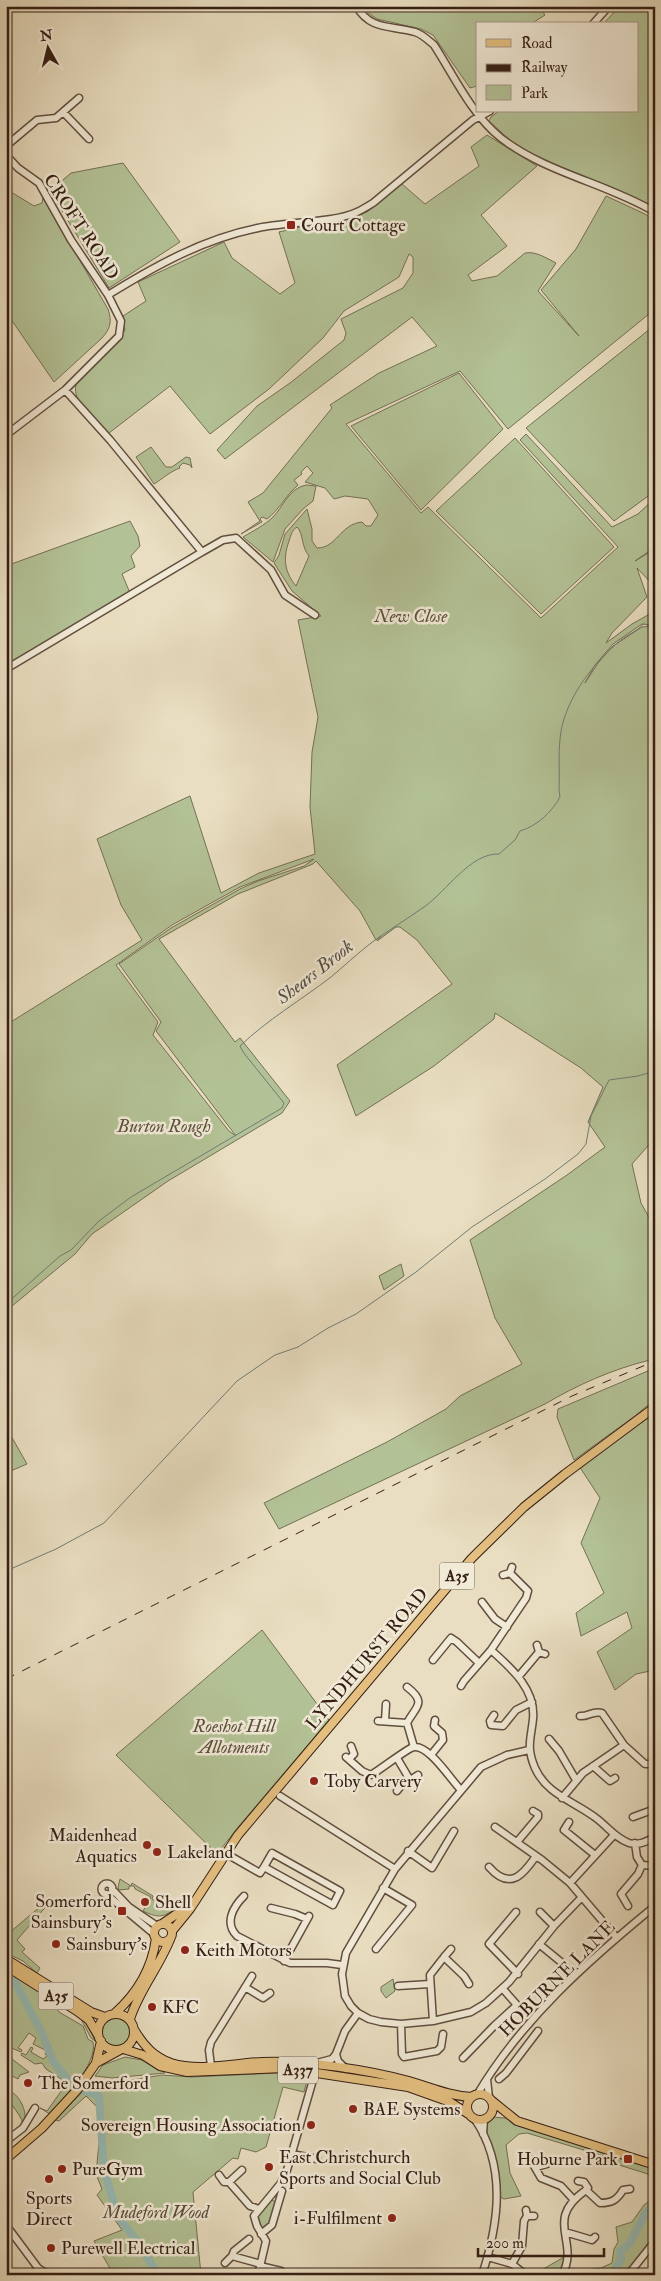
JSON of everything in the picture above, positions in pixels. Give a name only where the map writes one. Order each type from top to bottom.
[{"type":"main road","name":"LYNDHURST ROAD","points":[[130,2019],[134,2004],[165,1954],[171,1934],[244,1828],[482,1548],[524,1507],[565,1474],[655,1408]]},
{"type":"main road","name":"LYNDHURST ROAD","points":[[160,1925],[197,1898]]},
{"type":"main road","points":[[114,2014],[132,1998],[144,1978],[152,1959],[155,1936],[160,1925],[169,1926],[171,1934],[164,1942],[155,1936]]},
{"type":"main road","name":"A35","points":[[6,1959],[91,2012],[105,2017]]},
{"type":"main road","name":"A35","points":[[6,1966],[89,2020],[100,2038]]},
{"type":"main road","points":[[8,2154],[31,2138],[79,2087],[96,2063],[132,2042],[135,2031],[130,2019],[120,2014],[105,2017],[100,2025],[96,2063]]},
{"type":"main road","name":"A337","points":[[135,2031],[147,2049],[159,2058],[186,2066],[262,2062],[306,2064],[408,2080],[458,2097],[474,2096]]},
{"type":"main road","points":[[100,2038],[109,2048],[121,2049]]},
{"type":"main road","name":"A337","points":[[121,2049],[143,2055],[160,2066],[187,2072],[263,2068],[315,2072],[408,2087],[450,2102],[472,2116]]},
{"type":"main road","points":[[509,2116],[472,2116],[468,2106],[474,2096],[484,2095],[509,2116],[526,2124],[655,2165]]},
{"type":"main road","points":[[487,2116],[493,2106],[490,2099]]},
{"type":"street","points":[[356,6],[362,16],[372,23],[416,32],[426,38],[434,45],[476,110]]},
{"type":"street","points":[[595,22],[609,6]]},
{"type":"street","points":[[6,146],[36,120],[56,118],[79,98]]},
{"type":"street","points":[[64,112],[89,140]]},
{"type":"street","points":[[477,112],[500,137],[522,152],[655,212]]},
{"type":"street","points":[[6,435],[65,390],[118,336],[121,321],[108,295],[188,250],[226,237],[257,228],[356,213],[373,203],[452,136],[488,112]]},
{"type":"street","name":"CROFT ROAD","points":[[6,155],[18,168],[39,183],[71,240],[108,295]]},
{"type":"street","points":[[65,390],[110,440],[202,552]]},
{"type":"street","points":[[6,669],[223,540],[236,538],[270,570],[285,595],[315,615]]},
{"type":"street","points":[[462,1686],[464,1681],[491,1650],[531,1590],[508,1572]]},
{"type":"street","points":[[481,1600],[495,1619],[507,1627]]},
{"type":"street","points":[[431,1650],[435,1657],[447,1641],[453,1639],[480,1663]]},
{"type":"street","points":[[491,1650],[519,1676],[532,1702],[533,1716],[528,1739],[529,1750],[535,1767],[543,1781],[562,1798],[596,1818],[614,1835],[631,1844],[642,1843],[655,1837]]},
{"type":"street","points":[[519,1676],[540,1650]]},
{"type":"street","points":[[407,1686],[412,1690],[419,1704],[407,1724]]},
{"type":"street","points":[[494,1715],[490,1721],[491,1725],[503,1726],[516,1710],[532,1702]]},
{"type":"street","points":[[386,1704],[382,1721],[407,1724]]},
{"type":"street","points":[[585,1718],[593,1712],[602,1713],[624,1745],[645,1764],[652,1764]]},
{"type":"street","points":[[407,1724],[414,1747],[431,1755],[460,1789]]},
{"type":"street","points":[[431,1755],[443,1740],[442,1733],[433,1725]]},
{"type":"street","points":[[551,1744],[576,1780]]},
{"type":"street","points":[[562,1798],[576,1780],[592,1766],[624,1745]]},
{"type":"street","points":[[351,1746],[354,1754],[348,1758],[369,1778],[414,1747]]},
{"type":"street","points":[[529,1750],[508,1755],[484,1765],[460,1789],[395,1869],[360,1925],[342,1965],[344,1992],[351,2006],[358,2013],[374,2021],[401,2024],[433,2021],[471,2012],[486,2003],[518,1974],[554,1926],[582,1898]]},
{"type":"street","points":[[397,1758],[410,1780]]},
{"type":"street","points":[[592,1766],[612,1781]]},
{"type":"street","points":[[397,1791],[418,1775]]},
{"type":"street","points":[[280,1796],[395,1869]]},
{"type":"street","points":[[633,1817],[655,1809]]},
{"type":"street","points":[[517,1842],[538,1817],[538,1814],[533,1811]]},
{"type":"street","points":[[569,1822],[564,1830],[595,1855]]},
{"type":"street","points":[[495,1826],[570,1884],[616,1937]]},
{"type":"street","points":[[432,1868],[454,1831]]},
{"type":"street","points":[[570,1884],[614,1835]]},
{"type":"street","points":[[636,1843],[637,1857],[642,1865]]},
{"type":"street","points":[[408,1852],[438,1873]]},
{"type":"street","points":[[225,1854],[260,1874],[264,1867],[272,1853],[340,1891],[333,1904],[264,1867]]},
{"type":"street","points":[[489,1867],[505,1878],[518,1878],[524,1874],[536,1856]]},
{"type":"street","points":[[642,1865],[655,1866]]},
{"type":"street","points":[[628,1906],[622,1894],[638,1874],[642,1865]]},
{"type":"street","points":[[155,1936],[101,1890],[103,1884],[110,1884],[112,1889],[129,1907],[160,1925]]},
{"type":"street","points":[[376,1949],[414,1907],[383,1888]]},
{"type":"street","points":[[106,1894],[112,1889]]},
{"type":"street","points":[[244,1896],[238,1902],[230,1917],[232,1930],[241,1939],[284,1961],[296,1965],[327,1963],[342,1965]]},
{"type":"street","name":"HOBURNE LANE","points":[[474,2096],[523,2030],[616,1937],[655,1906]]},
{"type":"street","points":[[271,1908],[308,1918],[284,1961]]},
{"type":"street","points":[[516,1912],[487,1942],[518,1974]]},
{"type":"street","points":[[540,1912],[554,1926]]},
{"type":"street","points":[[539,1944],[565,1967]]},
{"type":"street","points":[[433,2021],[430,1973],[451,1950]]},
{"type":"street","points":[[444,1957],[464,1976],[469,1984]]},
{"type":"street","points":[[211,2066],[209,2050],[211,2042],[252,1976]]},
{"type":"street","points":[[398,1986],[430,1984]]},
{"type":"street","points":[[245,1988],[263,1998],[270,1993]]},
{"type":"street","points":[[463,2058],[494,2026],[519,2008],[503,1989]]},
{"type":"street","points":[[306,2064],[326,2062],[336,2054],[345,2031],[358,2013]]},
{"type":"street","points":[[401,2024],[402,2054],[404,2057],[437,2052],[441,2047],[443,2034]]},
{"type":"street","points":[[523,2030],[533,2037]]},
{"type":"street","points":[[499,2079],[506,2073],[538,2031]]},
{"type":"street","points":[[336,2054],[338,2061],[346,2069]]},
{"type":"street","points":[[258,2275],[266,2241],[254,2216],[281,2183],[292,2154],[315,2072]]},
{"type":"street","points":[[487,2079],[490,2099]]},
{"type":"street","points":[[6,2141],[23,2128],[35,2108]]},
{"type":"street","points":[[472,2116],[483,2135],[494,2166],[498,2208],[495,2231],[482,2275]]},
{"type":"street","points":[[483,2135],[487,2116]]},
{"type":"street","points":[[23,2128],[31,2138]]},
{"type":"street","points":[[292,2154],[317,2159]]},
{"type":"street","points":[[530,2159],[541,2178],[561,2186],[573,2199]]},
{"type":"street","points":[[536,2167],[547,2164]]},
{"type":"street","points":[[229,2182],[242,2170]]},
{"type":"street","points":[[219,2175],[224,2182],[229,2182],[250,2206],[259,2210]]},
{"type":"street","points":[[578,2181],[584,2182],[588,2188],[586,2190]]},
{"type":"street","points":[[586,2190],[600,2203],[607,2203],[618,2199],[624,2188]]},
{"type":"street","points":[[261,2234],[272,2225],[282,2190]]},
{"type":"street","points":[[562,2275],[567,2265],[564,2222],[567,2208],[573,2199],[586,2190]]},
{"type":"street","points":[[271,2196],[279,2202]]},
{"type":"street","points":[[512,2264],[522,2246],[524,2221],[529,2214]]},
{"type":"street","points":[[6,2226],[38,2268],[49,2275]]},
{"type":"street","points":[[565,2232],[593,2241]]},
{"type":"street","points":[[225,2263],[234,2251],[249,2239]]},
{"type":"street","points":[[628,2275],[655,2241]]},
{"type":"street","points":[[232,2256],[280,2273]]},
{"type":"street","points":[[488,2256],[512,2264],[526,2275]]},
{"type":"green space","points":[[363,6],[538,6],[545,15],[534,22],[476,22],[476,86],[470,88],[433,35],[421,29],[377,19],[367,12]]},
{"type":"green space","points":[[620,6],[655,6],[655,209],[609,186],[542,160],[515,145],[489,121],[498,112],[638,112],[638,22],[605,22]]},
{"type":"green space","points":[[487,135],[537,166],[481,215],[507,246],[468,275],[472,281],[497,276],[525,253],[537,254],[556,263],[538,291],[579,336],[541,290],[576,249],[606,196],[645,214],[655,221],[655,309],[508,429],[460,371],[346,424],[421,513],[428,507],[541,618],[618,547],[520,440],[526,434],[612,527],[638,514],[655,498],[655,547],[635,561],[655,549],[655,587],[637,568],[647,597],[612,633],[606,643],[632,624],[655,611],[655,625],[642,624],[613,644],[595,665],[585,683],[598,663],[613,646],[642,627],[655,626],[655,1138],[632,1164],[641,1203],[655,1228],[655,1349],[650,1360],[622,1368],[583,1384],[545,1404],[279,1529],[264,1503],[387,1442],[446,1409],[460,1396],[522,1364],[495,1318],[470,1240],[567,1175],[605,1147],[588,1122],[603,1087],[581,1068],[495,1013],[494,1019],[434,1066],[356,1116],[337,1065],[452,984],[417,940],[400,927],[396,927],[377,941],[381,936],[376,940],[360,911],[316,861],[313,864],[238,894],[159,939],[235,1042],[240,1038],[290,1101],[282,1113],[168,1181],[92,1234],[75,1254],[6,1311],[6,1025],[142,940],[121,905],[97,839],[190,796],[221,893],[259,873],[315,854],[310,807],[312,752],[318,717],[298,620],[321,616],[292,591],[274,563],[279,555],[285,534],[307,509],[312,529],[312,541],[317,548],[329,544],[348,527],[355,524],[362,522],[366,526],[371,526],[378,515],[368,499],[345,496],[334,499],[325,488],[305,482],[313,473],[307,466],[301,472],[302,474],[294,480],[298,485],[279,507],[267,519],[262,517],[260,519],[262,522],[241,534],[260,521],[248,502],[263,493],[332,408],[330,405],[379,373],[437,346],[412,317],[225,459],[217,450],[257,406],[290,383],[344,340],[346,333],[341,319],[403,288],[413,273],[413,257],[409,254],[399,277],[344,311],[323,338],[269,389],[210,434],[170,386],[109,433],[81,404],[76,391],[76,385],[122,335],[125,330],[123,316],[146,301],[138,282],[224,242],[232,258],[280,294],[295,283],[279,232],[367,212],[402,184],[425,204],[479,166],[471,147]],"holes":[[[297,527],[309,556],[296,586],[289,575],[285,559],[291,535]],[[314,859],[304,866],[240,889],[171,928],[119,964],[161,1022],[156,1031],[236,1136],[229,1131],[153,1035],[158,1022],[116,965],[172,925],[240,887]]]},
{"type":"green space","points":[[123,163],[180,242],[109,288],[50,191],[71,173]]},
{"type":"green space","points":[[6,189],[34,206],[42,203],[43,197],[109,313],[109,328],[102,338],[54,382],[6,312]]},
{"type":"green space","points":[[655,325],[655,491],[614,521],[526,428]]},
{"type":"green space","points":[[459,373],[503,429],[421,510],[351,426]]},
{"type":"green space","points":[[515,438],[614,547],[541,614],[436,511]]},
{"type":"green space","points":[[151,447],[166,467],[172,467],[186,457],[190,458],[192,468],[190,465],[183,463],[180,468],[154,484],[136,457]]},
{"type":"green space","points":[[306,485],[316,486],[313,501],[285,529],[273,562],[243,537],[270,520],[295,490]]},
{"type":"green space","points":[[130,521],[138,536],[140,546],[131,556],[135,567],[122,574],[130,593],[6,667],[6,566]]},
{"type":"green space","points":[[401,1264],[404,1276],[384,1290],[379,1276]]},
{"type":"green space","points":[[655,1368],[650,1383],[655,1399],[635,1416],[574,1460],[557,1417],[558,1409]]},
{"type":"green space","points":[[655,1413],[655,1670],[636,1674],[615,1690],[597,1652],[632,1628],[627,1612],[581,1636],[576,1613],[604,1593],[581,1543],[600,1498],[579,1466]]},
{"type":"green space","points":[[6,1427],[27,1464],[6,1473]]},
{"type":"green space","name":"Roeshot Hill Allotments","points":[[262,1630],[329,1720],[217,1854],[116,1755]]},
{"type":"green space","points":[[120,1879],[131,1886],[129,1886],[129,1889],[119,1890]]},
{"type":"green space","points":[[132,1883],[153,1896],[152,1899],[168,1909],[170,1906],[178,1907],[161,1916],[143,1911],[151,1897],[131,1886]]},
{"type":"green space","points":[[47,1901],[49,1903],[17,1940],[25,1949],[22,1952],[40,1968],[37,1973],[23,1961],[6,1953],[6,1930],[9,1933]]},
{"type":"green space","points":[[6,1973],[8,1976],[12,1973],[85,2019],[95,2041],[91,2038],[81,2019],[58,2004],[56,2007],[59,2012],[83,2026],[88,2039],[93,2042],[93,2051],[78,2081],[50,2114],[40,2108],[47,2111],[67,2083],[46,2069],[42,2063],[35,2064],[21,2055],[22,2053],[26,2055],[31,2047],[33,2048],[31,2052],[43,2059],[47,2056],[45,2054],[47,2051],[33,2044],[36,2038],[29,2033],[18,2048],[22,2050],[21,2052],[7,2046],[10,2041],[6,2038]]},
{"type":"green space","points":[[393,1979],[395,1991],[386,1998],[381,1991],[381,1987]]},
{"type":"green space","points":[[116,2017],[127,2021],[131,2032],[127,2043],[116,2047],[105,2043],[101,2032],[105,2021]]},
{"type":"green space","points":[[125,2057],[142,2060],[165,2073],[112,2078],[95,2076],[103,2065]]},
{"type":"green space","points":[[12,2059],[29,2072],[20,2075],[18,2079],[12,2076],[9,2085],[6,2079],[6,2066]]},
{"type":"green space","name":"Mudeford Wood","points":[[277,2073],[308,2077],[304,2092],[283,2087],[266,2147],[256,2152],[241,2148],[238,2159],[233,2158],[193,2192],[201,2275],[114,2275],[94,2241],[122,2230],[97,2195],[102,2189],[96,2174],[100,2132],[97,2107],[86,2096],[59,2121],[55,2120],[87,2087],[162,2075],[192,2077]]},
{"type":"green space","points":[[6,2090],[14,2093],[22,2105],[25,2118],[28,2119],[23,2124],[8,2099]]},
{"type":"green space","points":[[492,2117],[505,2118],[527,2127],[655,2168],[655,2189],[648,2174],[606,2161],[607,2157],[527,2133],[519,2134],[506,2145],[510,2173],[521,2196],[504,2199],[500,2197],[498,2172],[487,2139],[487,2121]]},
{"type":"green space","points":[[655,2197],[655,2235],[623,2275],[597,2275],[592,2269],[601,2268],[612,2263],[614,2249],[618,2242],[616,2227],[632,2222],[644,2205]]},
{"type":"green space","points":[[271,2200],[274,2201],[275,2213],[271,2221],[262,2230],[258,2216]]},
{"type":"green space","points":[[564,2257],[563,2266],[558,2275],[533,2275]]},
{"type":"waterway","name":"Shears Brook","points":[[6,1304],[60,1256],[71,1250],[99,1221],[131,1197],[282,1108],[284,1103],[240,1046],[273,1019],[331,977],[371,943],[433,900],[469,866],[488,855],[499,854],[515,840],[520,831],[538,822],[553,808],[560,797],[559,752],[562,726],[572,699],[597,663],[616,644],[644,624],[653,627],[655,625]]},
{"type":"waterway","points":[[6,1571],[56,1549],[104,1523],[237,1381],[275,1355],[298,1347],[328,1328],[356,1314],[416,1272],[472,1227],[545,1179],[578,1154],[586,1144],[591,1116],[609,1080],[638,1076],[655,1071]]},
{"type":"waterway","points":[[11,1975],[42,2033],[53,2061],[71,2084],[76,2083],[82,2090],[99,2096],[104,2170],[118,2217],[138,2242],[158,2275]]},
{"type":"waterway","points":[[612,2275],[621,2259],[620,2252],[630,2243],[645,2214],[655,2205]]},
{"type":"railway","points":[[6,1679],[572,1396],[655,1361]]},
{"type":"place","name":"Court Cottage","points":[[291,225]]},
{"type":"place","name":"Toby Carvery","points":[[314,1781]]},
{"type":"place","name":"Maidenhead Aquatics","points":[[147,1845]]},
{"type":"place","name":"Lakeland","points":[[157,1852]]},
{"type":"place","name":"Shell","points":[[145,1902]]},
{"type":"place","name":"Somerford Sainsbury's","points":[[122,1911]]},
{"type":"place","name":"Sainsbury's","points":[[56,1944]]},
{"type":"place","name":"Keith Motors","points":[[185,1950]]},
{"type":"place","name":"KFC","points":[[152,2007]]},
{"type":"place","name":"The Somerford","points":[[28,2083]]},
{"type":"place","name":"BAE Systems","points":[[353,2109]]},
{"type":"place","name":"Sovereign Housing Association","points":[[311,2125]]},
{"type":"place","name":"Hoburne Park","points":[[628,2159]]},
{"type":"place","name":"East Christchurch Sports and Social Club","points":[[269,2167]]},
{"type":"place","name":"PureGym","points":[[62,2169]]},
{"type":"place","name":"Sports Direct","points":[[49,2179]]},
{"type":"place","name":"i-Fulfilment","points":[[392,2218]]},
{"type":"place","name":"Purewell Electrical","points":[[51,2248]]},
{"type":"park label","name":"New Close","points":[[411,616]]},
{"type":"park label","name":"Burton Rough","points":[[164,1126]]}]
